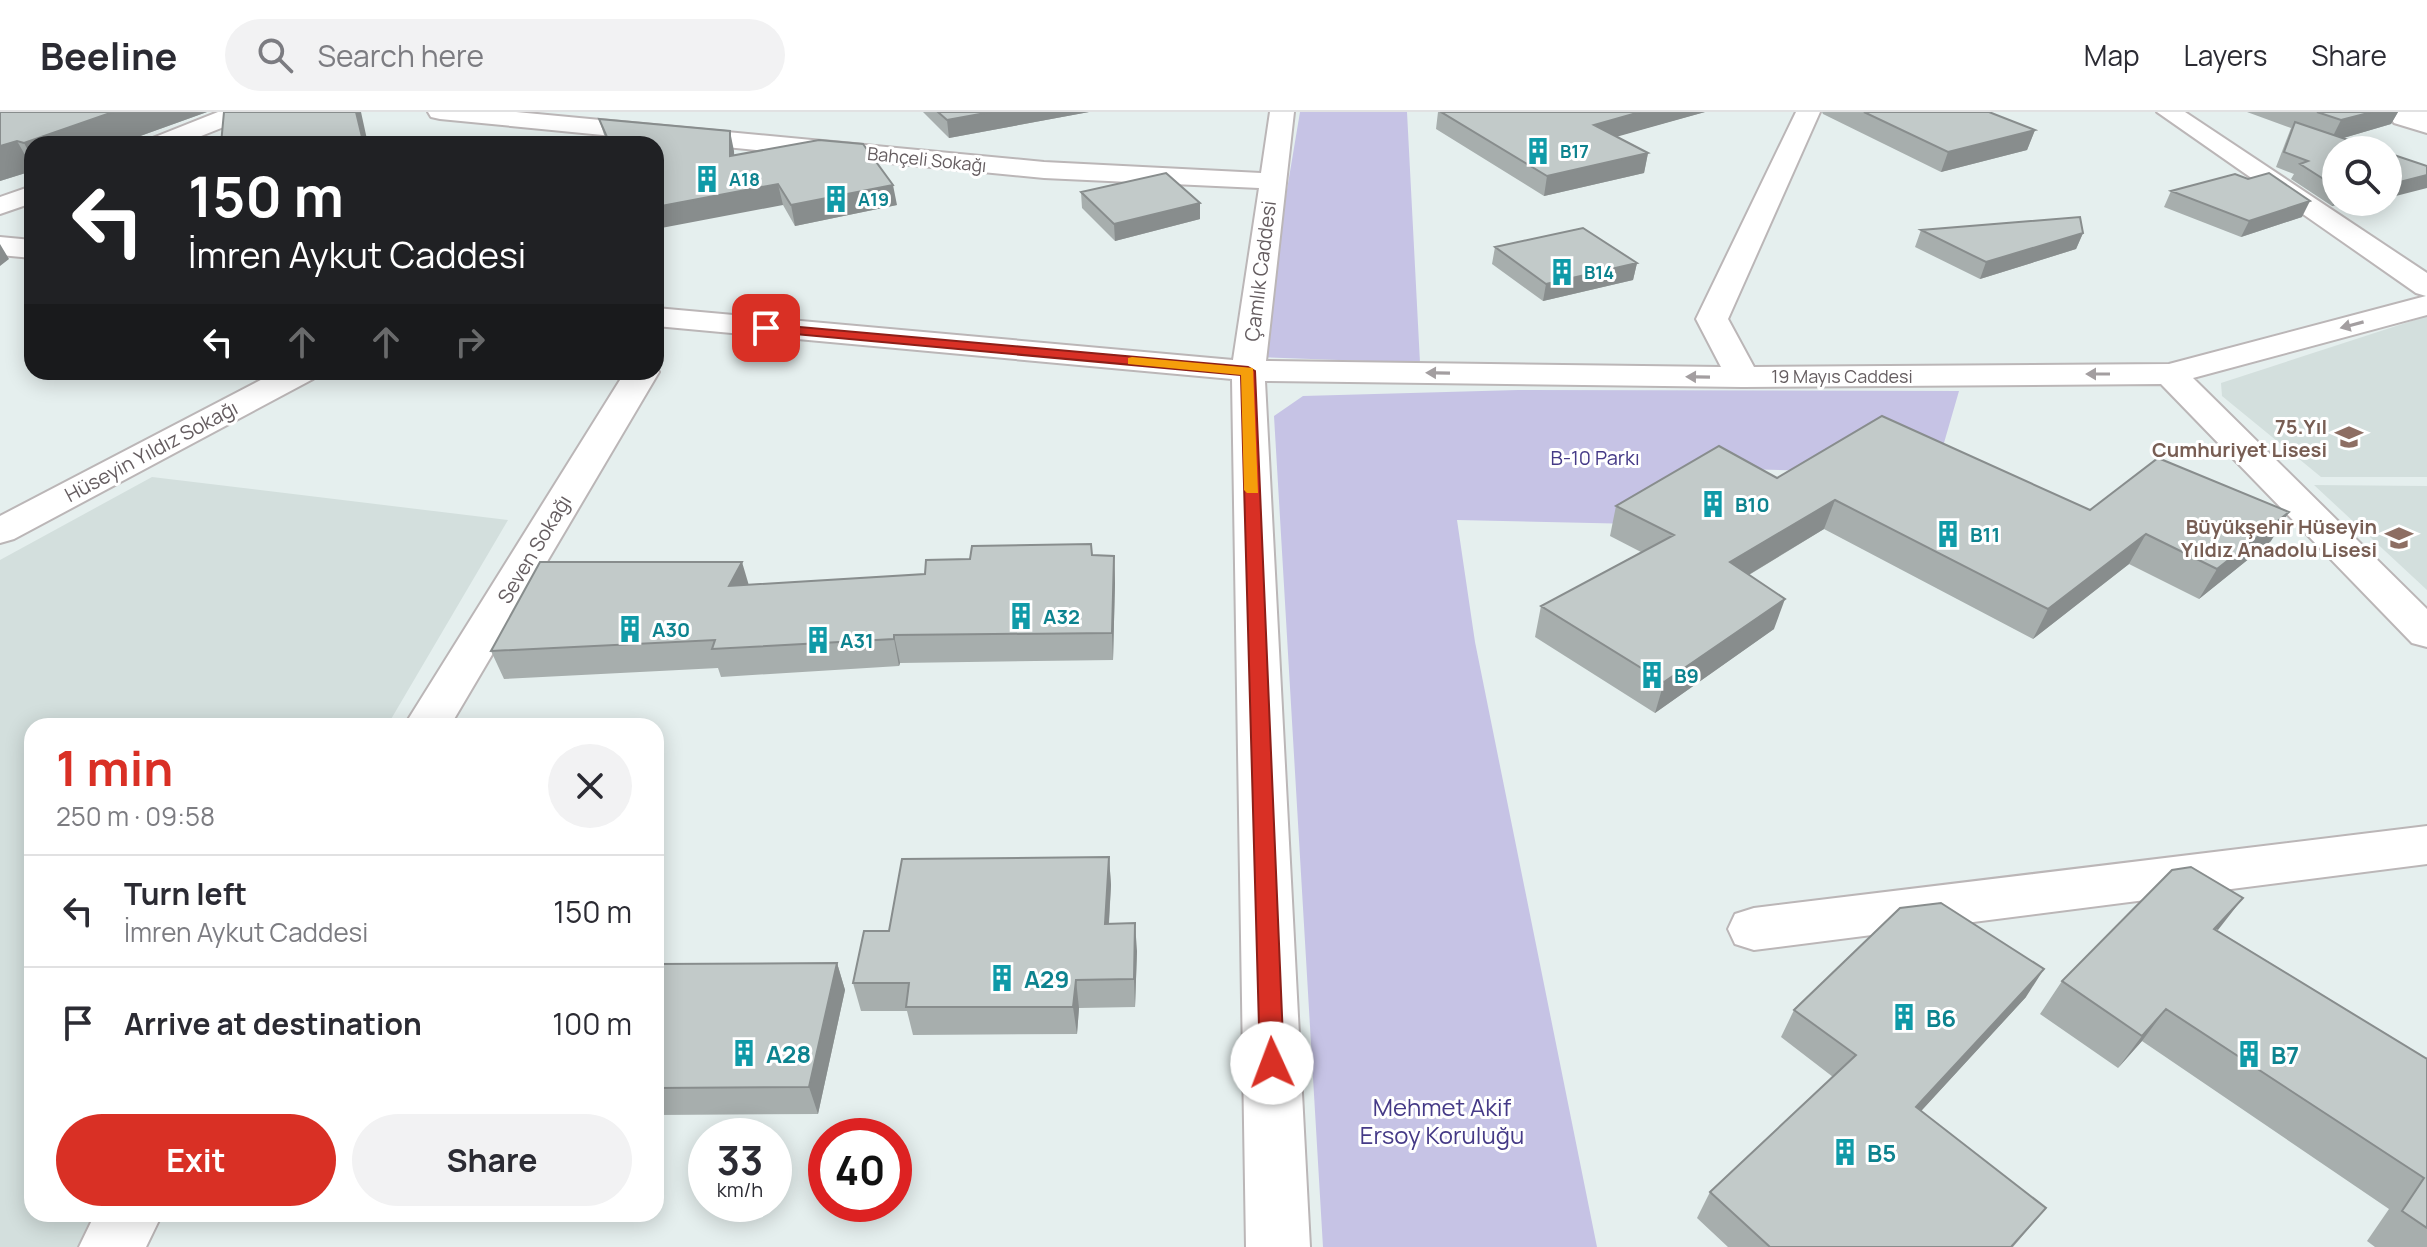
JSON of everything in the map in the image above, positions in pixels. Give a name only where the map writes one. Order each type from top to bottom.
[{"type":"street","points":[[179,136],[240,112]]},
{"type":"street","name":"Bahçeli Sokağı","points":[[440,112],[1044,170],[1271,181]]},
{"type":"street","name":"Çamlık Caddesi","points":[[1278,1247],[1248,371],[1282,112]]},
{"type":"street","points":[[1743,377],[1712,319],[1808,112]]},
{"type":"street","points":[[2169,112],[2427,287]]},
{"type":"street","points":[[2420,112],[2403,118],[2427,126]]},
{"type":"street","points":[[0,206],[24,197]]},
{"type":"street","points":[[0,246],[24,248]]},
{"type":"street","name":"19 Mayıs Caddesi","points":[[665,318],[1248,371],[1743,377],[2170,374],[2427,305]]},
{"type":"street","points":[[2170,374],[2427,633]]},
{"type":"street","name":"Hüseyin Yıldız Sokağı","points":[[0,531],[286,380]]},
{"type":"street","name":"Seven Sokağı","points":[[432,718],[637,380]]},
{"type":"street","points":[[1754,929],[2427,845]]},
{"type":"street","points":[[111,1247],[126,1222]]},
{"type":"shaded area","name":"75.Yıl Cumhuriyet Lisesi","points":[[2427,316],[2427,477],[2321,477],[2222,396],[2221,383]]},
{"type":"shaded area","points":[[152,477],[508,520],[392,718],[24,718],[24,1222],[94,1222],[80,1247],[0,1247],[0,560]]},
{"type":"shaded area","name":"Büyükşehir Hüseyin Yıldız Anadolu Lisesi","points":[[2314,485],[2427,486],[2427,590]]},
{"type":"green space","points":[[1300,112],[1407,112],[1420,363],[1259,357]]},
{"type":"green space","name":"Mehmet Akif Ersoy Koruluğu","points":[[1518,390],[1959,391],[1935,474],[1702,468],[1682,525],[1457,520],[1475,642],[1597,1247],[1323,1247],[1274,416],[1303,396]]},
{"type":"building","points":[[0,112],[113,112],[44,136],[24,136],[24,143],[17,141],[0,146]]},
{"type":"building","points":[[224,112],[356,112],[362,136],[222,136]]},
{"type":"building","points":[[938,112],[991,112],[947,120]]},
{"type":"building","points":[[1441,112],[1640,112],[1594,125],[1648,153],[1547,176]]},
{"type":"building","points":[[1864,112],[1989,112],[2035,130],[1948,152]]},
{"type":"building","points":[[2317,112],[2372,112],[2341,120]]},
{"type":"building","points":[[599,119],[730,131],[730,156],[819,140],[863,144],[893,185],[791,205],[778,184],[664,205],[664,136],[606,136]]},
{"type":"building","points":[[2295,122],[2336,136],[2322,136],[2322,178],[2300,164],[2308,161],[2284,152]]},
{"type":"building","points":[[2402,158],[2427,166],[2427,175],[2402,181]]},
{"type":"building","points":[[1166,173],[1200,203],[1114,224],[1081,192]]},
{"type":"building","points":[[2269,173],[2310,201],[2249,221],[2171,191],[2235,174],[2248,179]]},
{"type":"building","points":[[2080,217],[2083,233],[1986,262],[1921,230]]},
{"type":"building","points":[[1583,228],[1637,263],[1546,284],[1495,247]]},
{"type":"building","points":[[1882,416],[2090,510],[2158,458],[2289,512],[2217,569],[2146,534],[2048,609],[1835,500],[1730,562],[1785,599],[1664,682],[1541,606],[1674,535],[1616,506],[1719,446],[1777,478]]},
{"type":"building","points":[[1091,544],[1092,555],[1114,556],[1112,633],[894,635],[894,639],[712,649],[715,640],[491,651],[540,562],[742,562],[729,586],[925,574],[926,560],[970,559],[972,546]]},
{"type":"building","name":"A29","points":[[1109,857],[1105,924],[1135,923],[1134,979],[1076,980],[1073,1007],[906,1007],[909,983],[853,983],[864,931],[889,931],[902,859]]},
{"type":"building","points":[[2191,867],[2243,898],[2214,929],[2427,1059],[2427,1228],[2402,1211],[2424,1178],[2166,1009],[2142,1036],[2062,981],[2172,870]]},
{"type":"building","points":[[1941,903],[2044,969],[1916,1107],[2046,1208],[2011,1247],[1770,1247],[1710,1192],[1856,1055],[1794,1010],[1900,908]]},
{"type":"building","name":"A28","points":[[837,963],[809,1087],[664,1088],[664,964]]},
{"type":"slow traffic","points":[[1132,361],[1248,371],[1252,490]]},
{"type":"place","name":"B17","points":[[1538,151]]},
{"type":"place","name":"A18","points":[[707,179]]},
{"type":"place","name":"A19","points":[[836,199]]},
{"type":"place","name":"B14","points":[[1562,272]]},
{"type":"place","name":"75.Yıl Cumhuriyet Lisesi","points":[[2349,437]]},
{"type":"place","name":"B10","points":[[1713,504]]},
{"type":"place","name":"B11","points":[[1948,534]]},
{"type":"place","name":"Büyükşehir Hüseyin Yıldız Anadolu Lisesi","points":[[2399,538]]},
{"type":"place","name":"A32","points":[[1021,616]]},
{"type":"place","name":"A30","points":[[630,629]]},
{"type":"place","name":"A31","points":[[818,640]]},
{"type":"place","name":"B9","points":[[1652,675]]},
{"type":"place","name":"A29","points":[[1002,978]]},
{"type":"place","name":"B6","points":[[1904,1017]]},
{"type":"place","name":"A28","points":[[744,1053]]},
{"type":"place","name":"B7","points":[[2249,1054]]},
{"type":"place","name":"B5","points":[[1845,1152]]},
{"type":"route","points":[[766,328],[1248,371],[1272,1063]]},
{"type":"park label","name":"B-10 Parkı","points":[[1595,457]]}]
